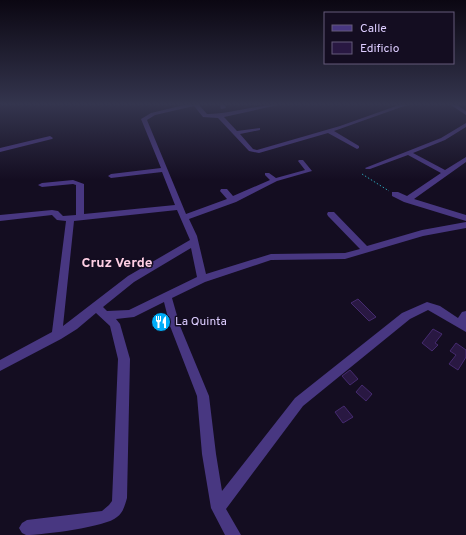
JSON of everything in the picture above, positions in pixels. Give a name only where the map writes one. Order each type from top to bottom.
[{"type":"street","points":[[149,130],[184,218],[193,236],[193,242],[202,279]]},
{"type":"street","points":[[233,130],[251,150],[257,152],[332,130]]},
{"type":"street","points":[[236,133],[253,130]]},
{"type":"street","points":[[368,168],[443,139],[458,130]]},
{"type":"street","points":[[329,131],[357,147]]},
{"type":"street","points":[[0,150],[50,138]]},
{"type":"street","points":[[409,153],[445,174]]},
{"type":"street","points":[[407,200],[466,159]]},
{"type":"street","points":[[184,218],[233,200],[275,180],[309,171],[301,160]]},
{"type":"street","points":[[111,176],[165,170]]},
{"type":"street","points":[[266,174],[275,180]]},
{"type":"street","points":[[42,185],[72,182],[80,184],[57,336]]},
{"type":"street","points":[[224,191],[233,200]]},
{"type":"street","points":[[395,194],[407,200],[466,218]]},
{"type":"street","points":[[0,218],[52,212],[60,218],[75,218],[180,207]]},
{"type":"street","points":[[331,214],[366,250]]},
{"type":"street","points":[[101,311],[130,314],[202,279],[271,257],[345,256],[422,233],[466,225]]},
{"type":"street","points":[[0,366],[101,311],[131,279],[193,242]]},
{"type":"street","points":[[167,296],[175,326],[203,396],[209,454],[218,508],[233,535]]},
{"type":"street","points":[[218,508],[299,402],[406,316],[427,306],[464,322]]},
{"type":"street","points":[[27,528],[102,518],[111,515],[117,508],[120,498],[124,359],[115,324],[101,311]]},
{"type":"path","points":[[362,174],[395,194]]},
{"type":"building","points":[[358,299],[376,317],[369,321],[351,303]]},
{"type":"building","points":[[433,329],[442,334],[435,343],[438,345],[432,351],[422,343]]},
{"type":"building","points":[[456,343],[466,350],[466,357],[458,370],[449,364],[456,355],[450,351]]},
{"type":"building","points":[[350,370],[358,379],[350,385],[342,376]]},
{"type":"building","points":[[362,385],[372,394],[366,401],[356,392]]},
{"type":"building","points":[[344,406],[353,417],[343,423],[335,412]]},
{"type":"place","name":"La Quinta","points":[[161,322]]},
{"type":"district","name":"Cruz Verde","points":[[117,263]]}]
